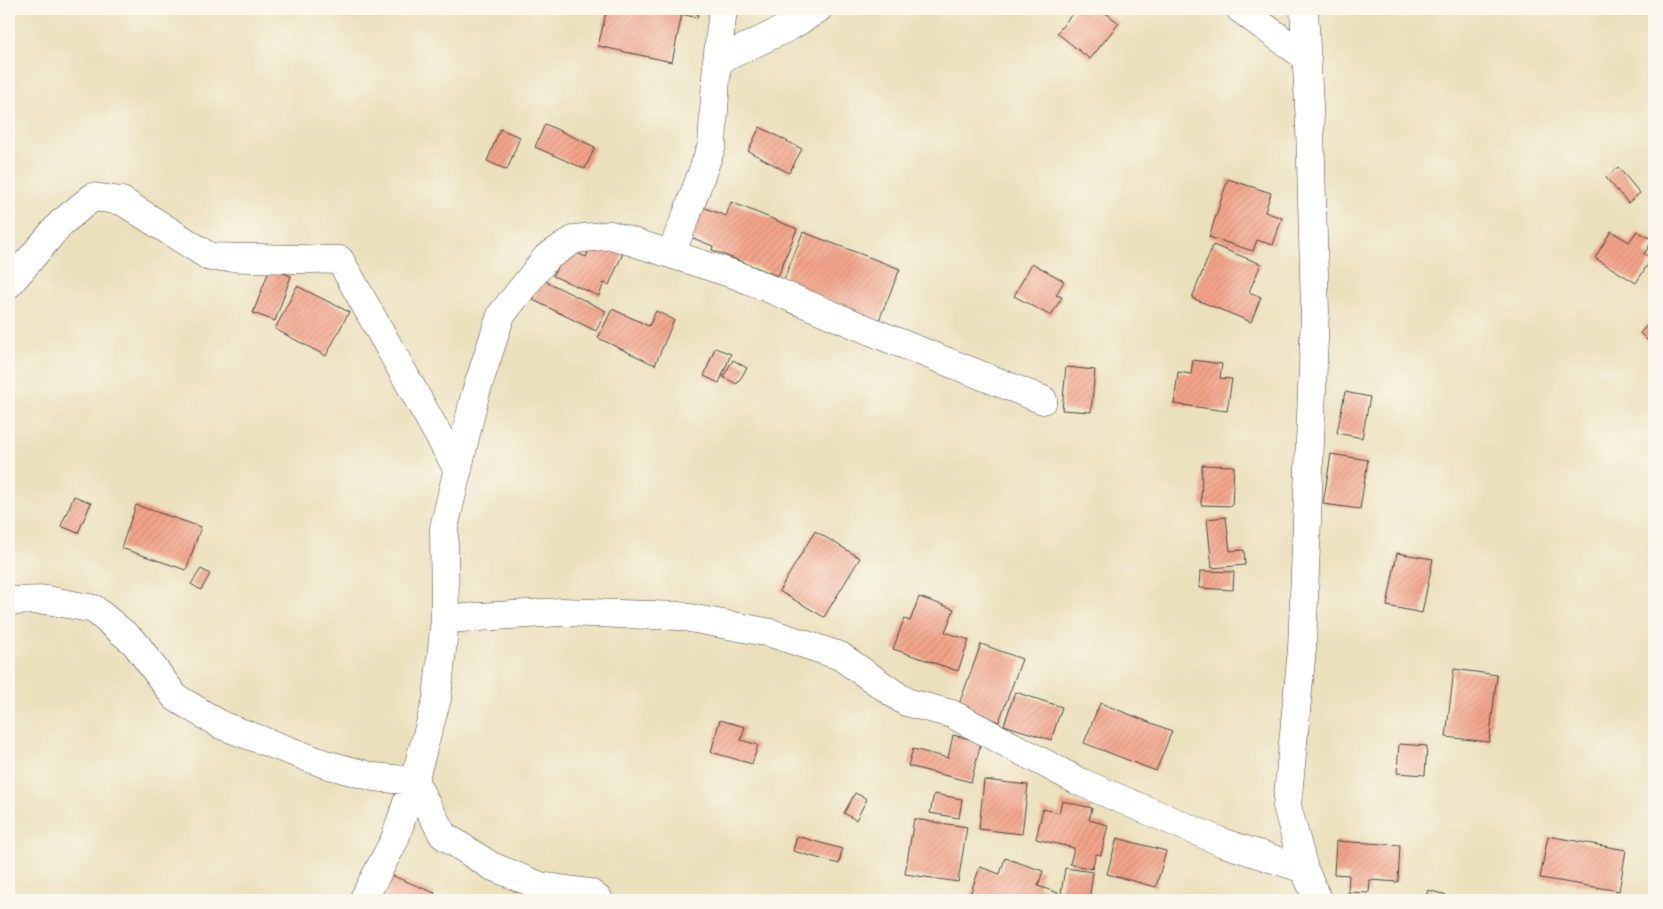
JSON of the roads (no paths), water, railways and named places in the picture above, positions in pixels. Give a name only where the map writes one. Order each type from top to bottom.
[{"type":"street","points":[[671,253],[712,145],[717,61],[723,9]]},
{"type":"street","points":[[717,61],[791,26],[818,9]]},
{"type":"street","points":[[1240,9],[1307,58]]},
{"type":"street","points":[[1304,9],[1315,312],[1302,649],[1287,806],[1304,869],[1318,900]]},
{"type":"street","points":[[9,284],[62,224],[93,197],[122,201],[210,257],[340,260],[458,470]]},
{"type":"street","points":[[363,900],[395,840],[414,782],[437,699],[445,619],[444,528],[475,395],[501,315],[547,257],[575,239],[611,235],[739,276],[1043,400]]},
{"type":"street","points":[[9,601],[47,600],[94,609],[135,643],[174,697],[221,725],[325,764],[374,777],[414,782]]},
{"type":"street","points":[[445,619],[562,612],[679,616],[771,633],[840,656],[906,702],[952,714],[1078,781],[1224,843],[1304,869]]},
{"type":"street","points":[[414,782],[443,835],[491,866],[540,886],[590,893],[599,900]]}]
